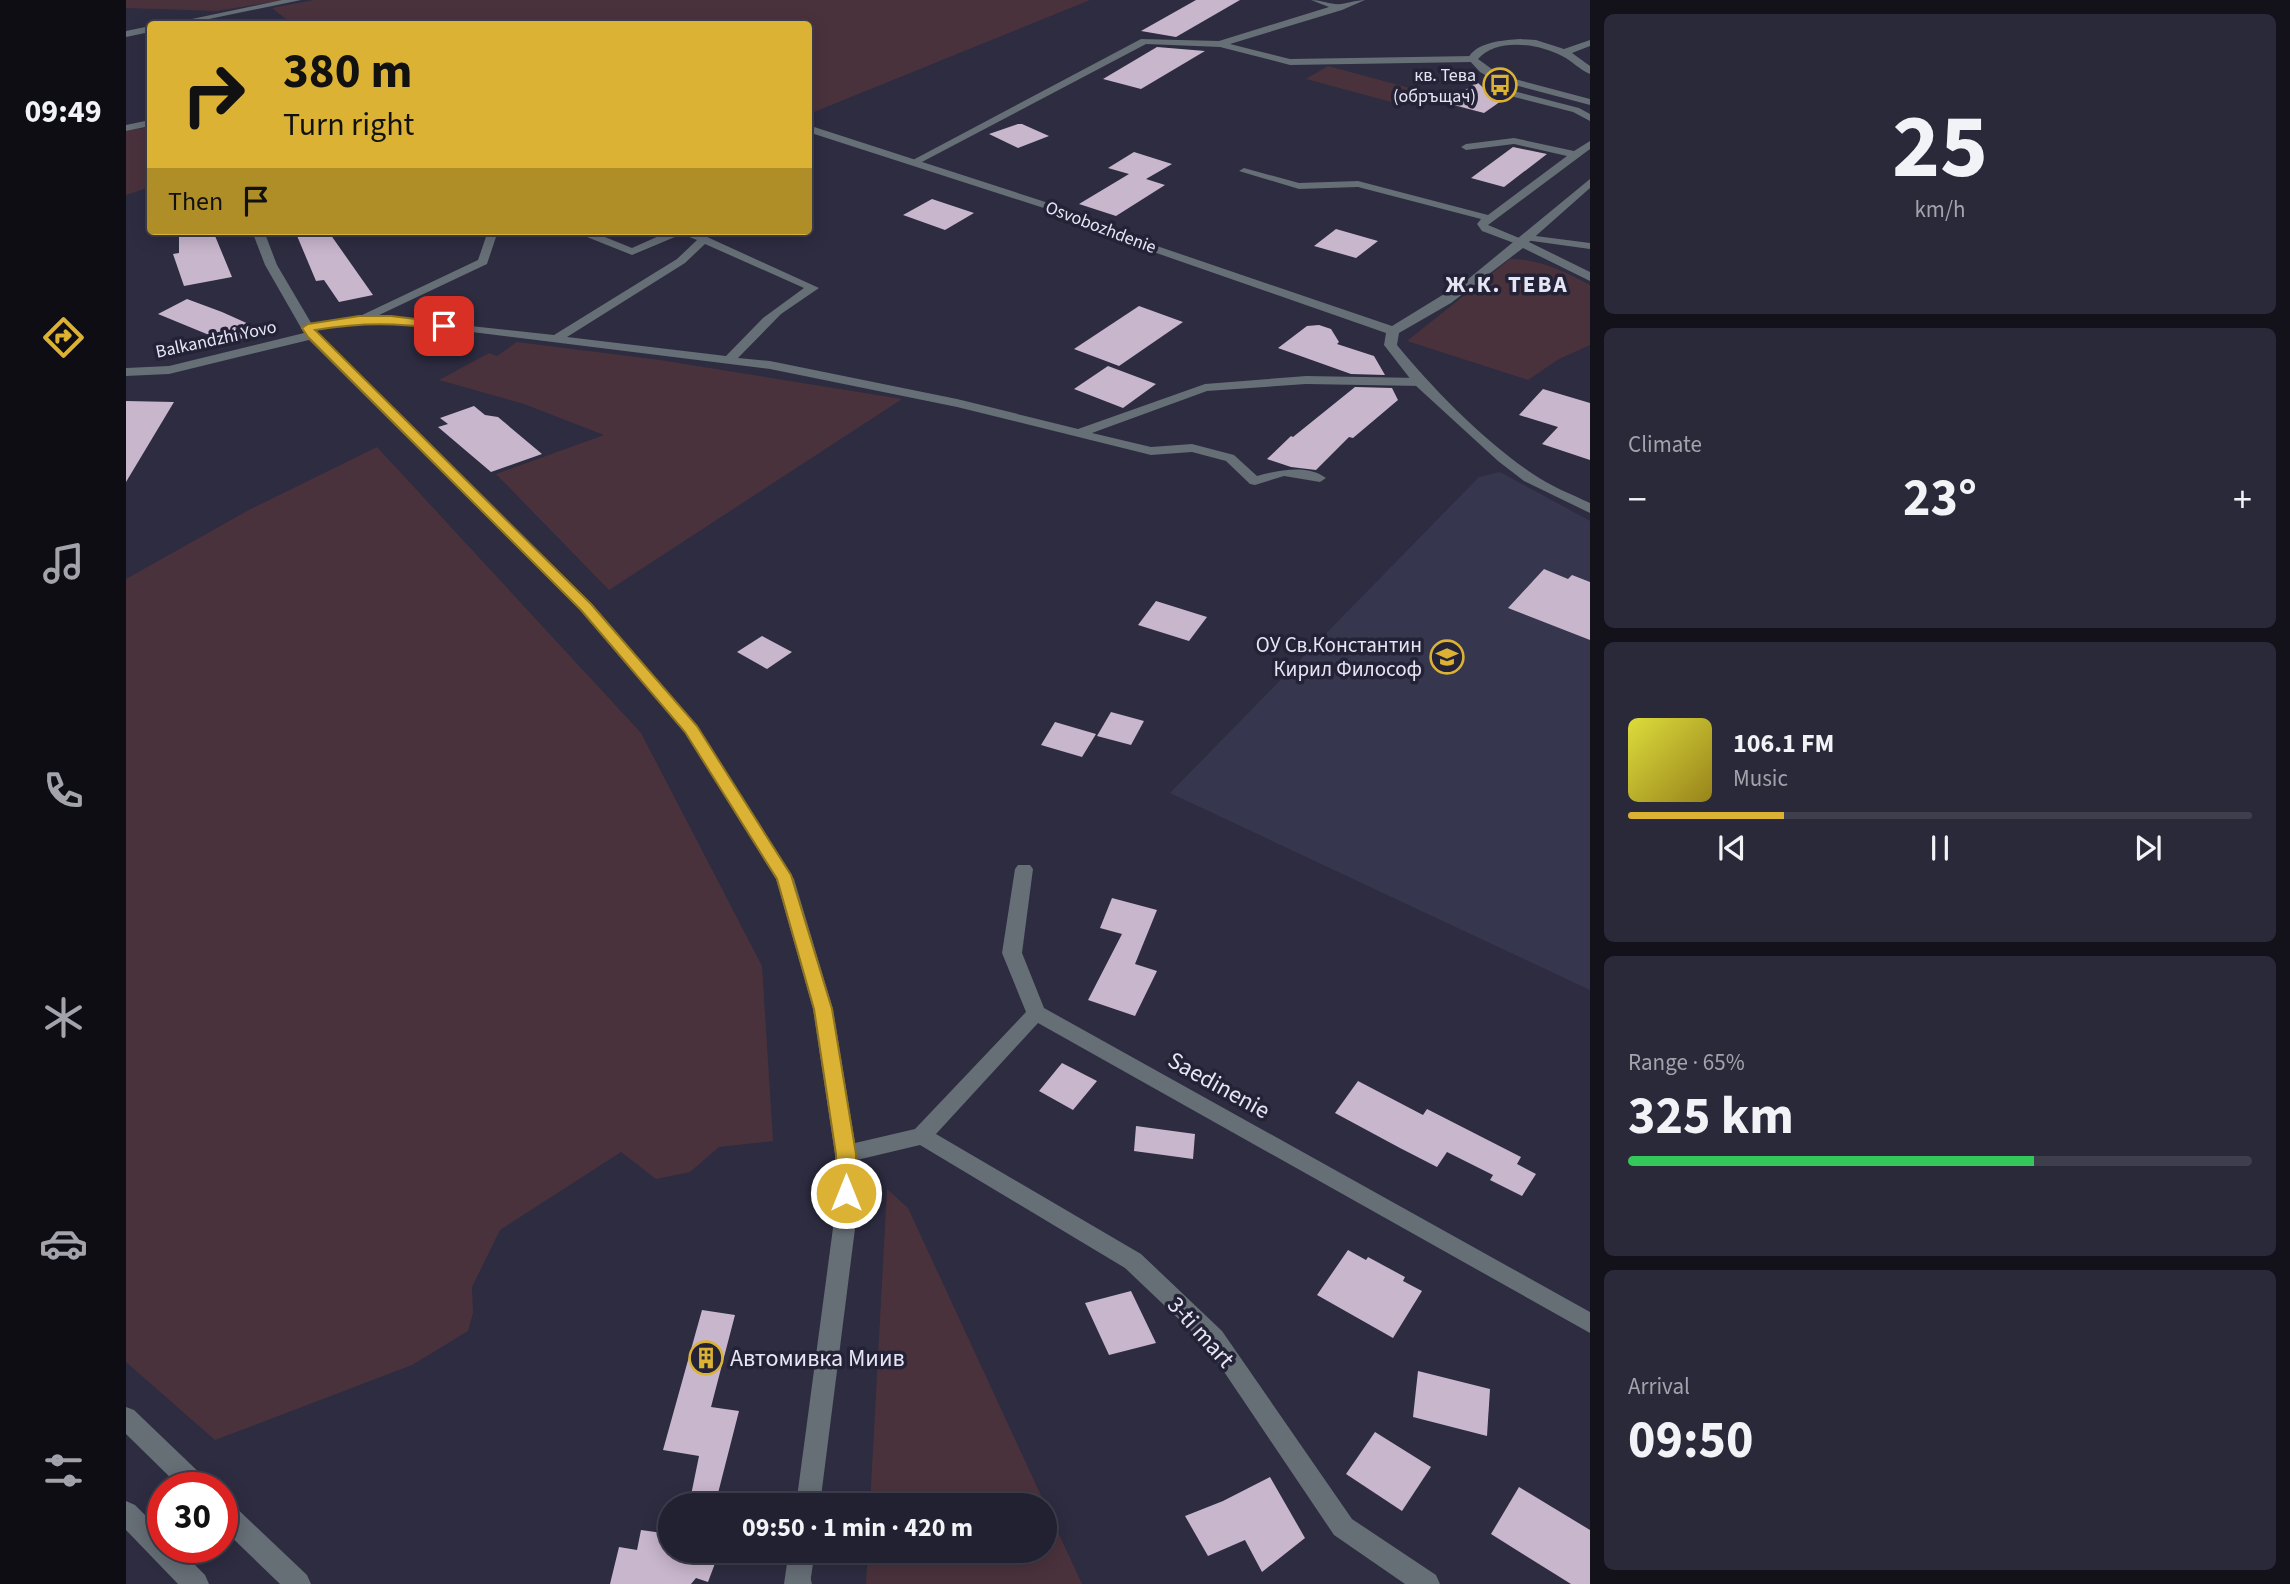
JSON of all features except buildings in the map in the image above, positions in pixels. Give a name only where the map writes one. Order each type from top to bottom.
[{"type":"street","points":[[188,21],[296,0]]},
{"type":"street","points":[[126,34],[147,30]]},
{"type":"street","points":[[1590,72],[1566,52],[1535,44],[1506,43],[1482,49],[1475,54],[1473,60],[1496,77],[1590,102]]},
{"type":"street","points":[[1566,52],[1590,43]]},
{"type":"street","points":[[126,128],[147,124]]},
{"type":"street","name":"Osvobozhdenie","points":[[812,129],[1060,210],[1103,231],[1393,331]]},
{"type":"street","points":[[1590,182],[1525,240],[1433,310],[1393,331],[1390,345],[1419,382],[1503,458],[1529,478],[1590,509]]},
{"type":"street","points":[[260,235],[271,265],[310,331],[586,607],[691,729],[785,879],[823,1009],[846,1154],[846,1213],[810,1493]]},
{"type":"street","points":[[1525,240],[1590,277]]},
{"type":"street","name":"Balkandzhi Yovo","points":[[126,372],[169,370],[310,331]]},
{"type":"street","points":[[846,1154],[922,1136],[1037,1013],[1012,953],[1024,869]]},
{"type":"street","name":"Saedinenie","points":[[1037,1013],[1590,1323]]},
{"type":"street","name":"3-ti mart","points":[[922,1136],[1133,1261],[1214,1338],[1343,1527],[1427,1584]]},
{"type":"street","points":[[126,1419],[181,1472]]},
{"type":"street","points":[[126,1513],[196,1584]]},
{"type":"street","points":[[238,1526],[298,1584]]},
{"type":"street","points":[[798,1582],[800,1563]]},
{"type":"lane","points":[[1315,0],[1339,8]]},
{"type":"lane","points":[[1220,44],[1362,0]]},
{"type":"lane","points":[[916,161],[1144,41],[1220,44],[1290,62],[1473,60]]},
{"type":"lane","points":[[1494,89],[1576,110],[1590,118]]},
{"type":"lane","points":[[1466,147],[1514,141],[1576,155]]},
{"type":"lane","points":[[1590,144],[1482,224],[1486,229],[1525,240],[1590,246]]},
{"type":"lane","points":[[1244,171],[1299,186],[1358,184],[1488,218]]},
{"type":"lane","points":[[359,320],[484,262],[492,235]]},
{"type":"lane","points":[[591,235],[632,253],[670,235]]},
{"type":"lane","points":[[694,235],[813,288],[785,303],[764,320],[729,360]]},
{"type":"lane","points":[[556,339],[681,261],[704,239]]},
{"type":"lane","points":[[310,331],[359,320],[391,319],[770,365],[957,403],[1151,451],[1192,448],[1230,458],[1255,481],[1283,472],[1321,478]]},
{"type":"lane","points":[[1079,433],[1205,388],[1306,380],[1419,382]]},
{"type":"shaded area","points":[[126,0],[284,0],[217,11],[126,8]]},
{"type":"shaded area","points":[[314,0],[1090,0],[812,113],[812,21],[288,21],[272,8]]},
{"type":"shaded area","points":[[1328,66],[1417,90],[1395,103],[1306,79]]},
{"type":"shaded area","points":[[147,128],[147,188],[126,195],[126,131]]},
{"type":"shaded area","points":[[1510,259],[1542,264],[1590,285],[1590,345],[1559,359],[1528,380],[1407,341]]},
{"type":"shaded area","points":[[517,342],[660,360],[902,399],[609,590],[496,474],[604,435],[524,404],[439,380],[489,353],[497,356]]},
{"type":"shaded area","points":[[377,447],[641,733],[762,966],[773,1141],[719,1147],[690,1172],[656,1179],[621,1152],[500,1230],[472,1287],[473,1313],[468,1331],[412,1365],[215,1440],[126,1362],[126,579],[247,511]]},
{"type":"shaded area","name":"ОУ Св.Константин Кирил Философ","points":[[1500,472],[1590,521],[1590,990],[1170,793],[1479,477]]},
{"type":"shaded area","points":[[887,1189],[908,1208],[1040,1493],[871,1493]]},
{"type":"shaded area","points":[[1057,1530],[1082,1584],[866,1584],[867,1563],[1057,1563]]},
{"type":"place","name":"кв. Тева (обръщач)","points":[[1500,85]]},
{"type":"place","name":"ОУ Св.Константин Кирил Философ","points":[[1447,657]]},
{"type":"place","name":"Автомивка Миив","points":[[706,1358]]},
{"type":"district","name":"Ж.К. ТЕВА","points":[[1507,284]]},
{"type":"route","points":[[444,326],[391,319],[359,320],[308,328],[312,335],[586,607],[691,729],[785,879],[823,1009],[846,1154],[846,1193]]}]
